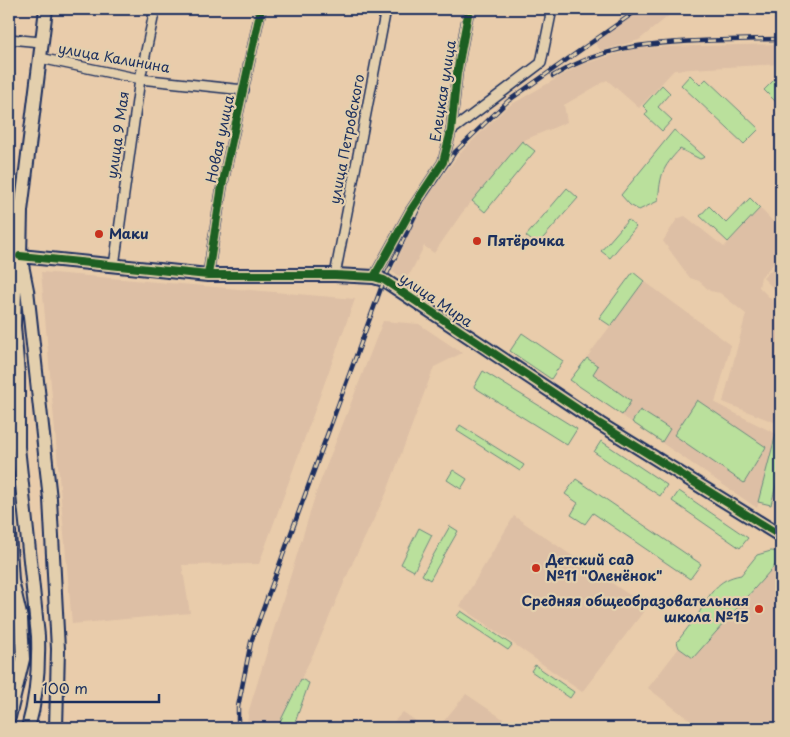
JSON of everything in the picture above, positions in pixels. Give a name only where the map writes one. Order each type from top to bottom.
[{"type":"main road","points":[[28,728],[37,689],[39,663],[38,636],[23,505],[17,418],[18,374],[14,326],[15,290],[20,256],[21,211],[46,9]]},
{"type":"main road","points":[[20,256],[27,290],[50,499],[58,649],[56,728]]},
{"type":"main road","name":"улица Мира","points":[[20,256],[208,274],[335,275],[374,277],[384,280],[600,424],[781,536]]},
{"type":"main road","points":[[9,394],[10,384],[18,374]]},
{"type":"main road","points":[[17,418],[40,413]]},
{"type":"main road","points":[[9,532],[12,581],[21,619],[23,659],[9,717]]},
{"type":"street","name":"улица 9 Мая","points":[[114,266],[140,79],[155,9]]},
{"type":"street","name":"Новая улица","points":[[208,274],[222,186],[261,9]]},
{"type":"street","name":"улица Петровского","points":[[335,275],[386,9]]},
{"type":"street","name":"Елецкая улица","points":[[374,277],[411,210],[443,162],[451,131],[457,72],[469,9]]},
{"type":"street","points":[[451,131],[541,63],[552,9]]},
{"type":"street","name":"улица Калинина","points":[[9,39],[41,42]]},
{"type":"street","name":"улица Калинина","points":[[40,58],[140,79],[244,90]]},
{"type":"shaded area","points":[[644,9],[677,9],[639,40],[601,51],[594,42]]},
{"type":"shaded area","points":[[781,44],[781,64],[674,70],[639,108],[607,80],[564,105],[567,122],[522,141],[462,213],[434,253],[424,246],[411,272],[405,279],[392,272],[413,224],[430,193],[460,153],[507,107],[580,65],[633,49]]},
{"type":"shaded area","points":[[760,208],[781,230],[781,256],[761,277],[759,287],[781,309],[781,413],[774,422],[723,402],[746,314],[720,293],[710,291],[699,281],[690,278],[663,241],[677,219],[685,216],[724,247]]},
{"type":"shaded area","points":[[781,260],[781,296],[763,278]]},
{"type":"shaded area","points":[[41,272],[355,299],[259,564],[182,565],[190,613],[72,624]]},
{"type":"shaded area","points":[[644,281],[731,345],[715,403],[776,434],[757,508],[570,380]]},
{"type":"shaded area","points":[[383,321],[419,324],[462,353],[434,367],[386,494],[353,562],[316,648],[277,728],[246,728],[249,710],[317,490]]},
{"type":"shaded area","name":"Детский сад №11 \"Оленёнок\"","points":[[514,516],[647,607],[582,692],[460,606]]},
{"type":"shaded area","name":"Средняя общеобразовательная школа №15","points":[[778,562],[781,564],[781,717],[773,728],[700,728],[648,688],[679,648],[693,657]]},
{"type":"shaded area","points":[[466,694],[506,721],[500,728],[438,728]]},
{"type":"shaded area","points":[[403,712],[426,728],[388,728]]},
{"type":"green space","points":[[781,73],[781,107],[764,90]]},
{"type":"green space","points":[[690,75],[700,85],[706,79],[759,129],[744,144],[681,85]]},
{"type":"green space","points":[[662,85],[670,93],[658,107],[672,120],[662,131],[645,115],[648,111],[643,106]]},
{"type":"green space","points":[[674,130],[705,157],[700,159],[680,149],[665,167],[658,201],[639,210],[630,205],[621,195]]},
{"type":"green space","points":[[522,141],[535,151],[485,212],[472,201]]},
{"type":"green space","points":[[567,188],[578,198],[537,245],[526,236]]},
{"type":"green space","points":[[750,198],[760,208],[728,242],[700,216],[709,206],[726,223]]},
{"type":"green space","points":[[628,220],[636,227],[610,258],[601,251]]},
{"type":"green space","points":[[633,272],[644,281],[611,326],[599,318]]},
{"type":"green space","points":[[522,333],[563,361],[551,379],[510,351]]},
{"type":"green space","points":[[587,358],[598,366],[593,374],[631,401],[622,415],[570,380]]},
{"type":"green space","points":[[483,371],[577,429],[567,445],[474,387]]},
{"type":"green space","points":[[697,400],[766,447],[744,483],[674,435]]},
{"type":"green space","points":[[640,410],[670,429],[662,442],[632,422]]},
{"type":"green space","points":[[460,425],[524,465],[520,471],[457,431]]},
{"type":"green space","points":[[777,430],[781,431],[781,465],[771,505],[758,502]]},
{"type":"green space","points":[[601,441],[667,485],[660,496],[594,452]]},
{"type":"green space","points":[[453,470],[467,479],[461,489],[447,480]]},
{"type":"green space","points":[[576,479],[701,564],[690,579],[593,513],[585,524],[571,515],[578,503],[565,494]]},
{"type":"green space","points":[[679,491],[748,538],[740,548],[672,501]]},
{"type":"green space","points":[[450,526],[458,531],[430,580],[422,575]]},
{"type":"green space","points":[[419,528],[432,535],[414,571],[401,564]]},
{"type":"green space","points":[[771,551],[781,552],[781,564],[778,562],[693,658],[679,648],[677,642],[715,588],[726,580],[741,575],[757,555]]},
{"type":"green space","points":[[461,611],[512,645],[508,650],[457,616]]},
{"type":"green space","points":[[535,665],[574,692],[570,698],[531,671]]},
{"type":"green space","points":[[301,679],[309,683],[293,728],[277,728]]},
{"type":"railway","points":[[238,728],[238,707],[251,642],[384,280],[422,201],[455,152],[508,101],[639,9]]},
{"type":"railway","points":[[553,76],[588,59],[624,48],[661,43],[781,39]]},
{"type":"cycle path","points":[[208,275],[222,186],[261,9]]},
{"type":"cycle path","points":[[374,277],[411,210],[443,162],[451,131],[457,73],[469,9]]},
{"type":"cycle path","points":[[20,256],[208,275],[335,275],[374,277],[384,280],[600,424],[781,536]]},
{"type":"place","name":"Маки","points":[[99,234]]},
{"type":"place","name":"Пятёрочка","points":[[477,241]]},
{"type":"place","name":"Детский сад №11 \"Оленёнок\"","points":[[536,568]]},
{"type":"place","name":"Средняя общеобразовательная школа №15","points":[[759,609]]}]
